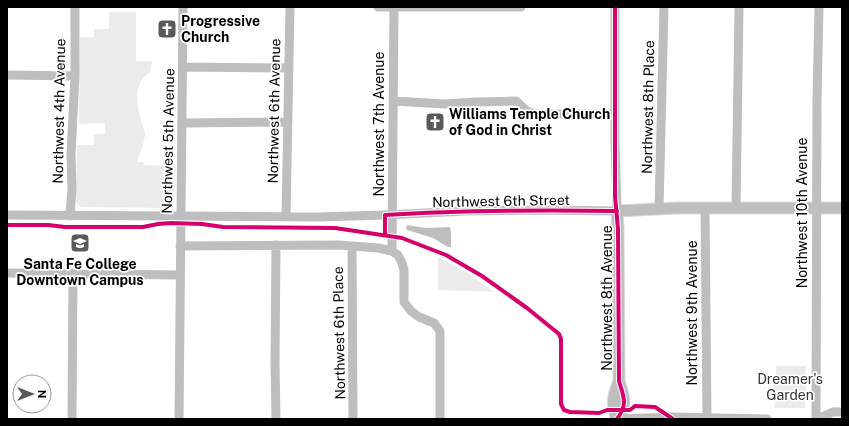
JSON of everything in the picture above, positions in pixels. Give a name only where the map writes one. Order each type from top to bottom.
[{"type":"main road","name":"Northwest 6th Street","points":[[617,211],[659,208],[842,208]]},
{"type":"main road","name":"Northwest 8th Avenue","points":[[617,211],[619,381],[624,396],[624,410],[617,419]]},
{"type":"street","name":"Northwest 4th Avenue","points":[[70,216],[72,188],[71,154],[75,76],[75,7]]},
{"type":"street","name":"Northwest 5th Avenue","points":[[179,419],[183,7]]},
{"type":"street","name":"Northwest 6th Avenue","points":[[286,216],[290,7]]},
{"type":"street","points":[[378,7],[522,7]]},
{"type":"street","name":"Northwest 7th Avenue","points":[[392,251],[394,7]]},
{"type":"street","name":"Northwest 8th Avenue","points":[[615,7],[614,114],[617,211]]},
{"type":"street","name":"Northwest 8th Place","points":[[659,208],[664,7]]},
{"type":"street","points":[[736,208],[739,7]]},
{"type":"street","name":"Northwest 10th Avenue","points":[[816,419],[816,208],[819,7]]},
{"type":"street","points":[[183,67],[289,68]]},
{"type":"street","points":[[7,75],[75,76]]},
{"type":"street","points":[[393,101],[445,104],[516,101],[527,111],[536,114],[614,114]]},
{"type":"street","points":[[183,122],[288,122]]},
{"type":"street","name":"Northwest 9th Avenue","points":[[705,208],[707,418]]},
{"type":"street","name":"Northwest 6th Street","points":[[7,216],[318,216],[527,210],[617,211]]},
{"type":"street","points":[[276,245],[276,419]]},
{"type":"street","points":[[180,246],[352,246],[378,248],[392,251],[398,255],[402,263],[404,302],[411,311],[419,317],[434,323],[440,331],[440,419]]},
{"type":"street","name":"Northwest 6th Place","points":[[352,246],[354,419]]},
{"type":"street","points":[[7,273],[180,275]]},
{"type":"street","points":[[72,419],[73,273]]},
{"type":"street","points":[[816,419],[834,412],[842,412]]},
{"type":"street","points":[[621,419],[767,419]]},
{"type":"green space","points":[[109,12],[136,12],[136,61],[152,61],[150,72],[141,82],[137,93],[138,106],[145,135],[137,162],[144,162],[144,165],[175,166],[174,205],[169,208],[81,207],[76,202],[77,145],[94,145],[94,134],[105,134],[105,123],[79,124],[80,37],[94,37],[94,29],[109,29]]},
{"type":"green space","points":[[438,257],[466,272],[494,292],[438,290]]},
{"type":"green space","name":"Dreamer's Garden","points":[[776,366],[806,366],[805,408],[775,408]]},
{"type":"shaded area","points":[[407,225],[426,228],[450,227],[451,247],[448,247],[433,238],[407,230]]},
{"type":"cycle path","points":[[615,7],[615,196],[618,229],[619,381],[624,401],[623,409],[617,419]]},
{"type":"cycle path","points":[[385,235],[385,215],[443,212],[559,210],[617,211]]},
{"type":"cycle path","points":[[7,225],[143,227],[171,223],[202,224],[223,227],[335,228],[402,238],[446,255],[482,276],[527,308],[559,334],[561,339],[561,404],[564,410],[570,412],[599,413],[607,410],[630,410],[635,406],[655,407],[673,419]]},
{"type":"place","name":"Progressive Church","points":[[167,29]]},
{"type":"place","name":"Williams Temple Church of God in Christ","points":[[435,122]]},
{"type":"place","name":"Santa Fe College Downtown Campus","points":[[80,243]]}]
